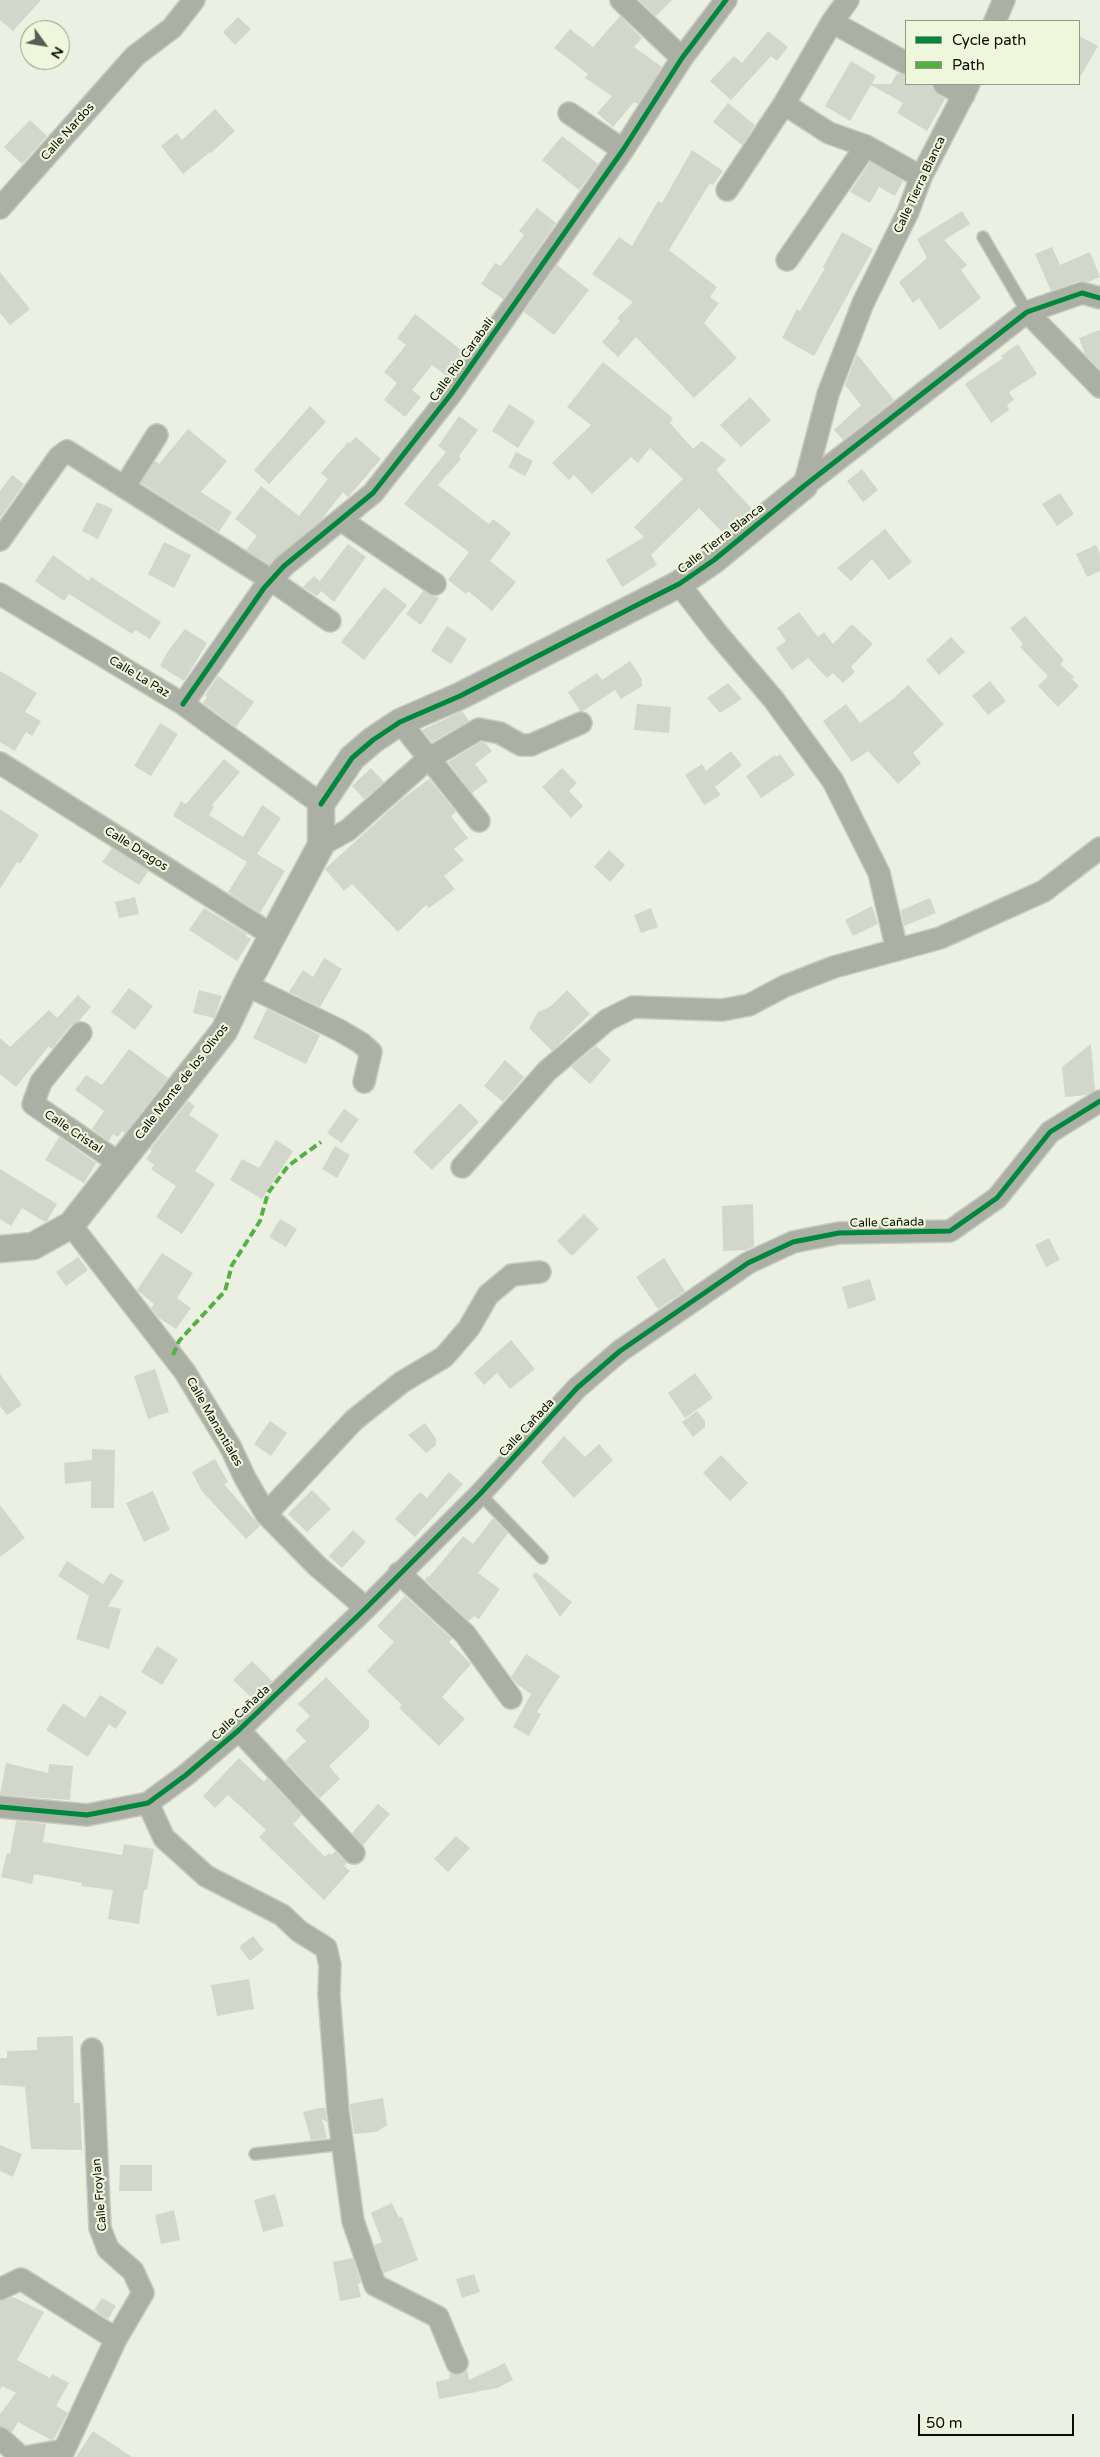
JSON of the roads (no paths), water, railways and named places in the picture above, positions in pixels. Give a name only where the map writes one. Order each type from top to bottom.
[{"type":"street","name":"Calle Nardos","points":[[0,208],[135,56],[172,28],[194,0]]},
{"type":"street","points":[[621,0],[682,58]]},
{"type":"street","name":"Calle Río Carabalí","points":[[183,704],[271,580],[373,493],[451,394],[623,150],[682,58],[726,0]]},
{"type":"street","points":[[727,190],[784,104],[832,22],[848,0]]},
{"type":"street","points":[[995,20],[1004,0]]},
{"type":"street","points":[[832,22],[905,62]]},
{"type":"street","points":[[948,85],[966,89]]},
{"type":"street","name":"Calle Tierra Blanca","points":[[804,486],[828,394],[863,303],[908,212],[921,177],[966,89]]},
{"type":"street","points":[[784,104],[829,133],[866,146],[921,177]]},
{"type":"street","points":[[569,113],[623,150]]},
{"type":"street","points":[[788,260],[866,146]]},
{"type":"street","name":"Calle Tierra Blanca","points":[[321,804],[352,758],[400,722],[460,696],[679,584],[714,560],[804,486],[1027,312],[1082,293],[1100,298]]},
{"type":"street","points":[[1027,312],[1100,387]]},
{"type":"street","points":[[126,486],[157,435]]},
{"type":"street","points":[[0,540],[59,457],[67,451],[126,486],[271,580],[330,621]]},
{"type":"street","points":[[341,520],[435,584]]},
{"type":"street","points":[[679,584],[708,622],[774,700],[833,782],[879,873],[897,950]]},
{"type":"street","name":"Calle La Paz","points":[[0,594],[183,704],[321,804]]},
{"type":"street","points":[[400,722],[479,821]]},
{"type":"street","points":[[321,846],[348,830],[428,759],[479,729],[500,733],[521,745],[531,745],[581,723]]},
{"type":"street","name":"Calle Dragos","points":[[0,763],[272,935]]},
{"type":"street","name":"Calle Monte de los Olivos","points":[[0,1249],[32,1246],[71,1225],[224,1031],[272,935],[321,846],[321,804]]},
{"type":"street","points":[[462,1168],[547,1071],[607,1020],[633,1007],[722,1010],[749,1005],[785,986],[834,967],[940,938],[1044,892],[1100,848]]},
{"type":"street","points":[[246,985],[339,1030],[361,1043],[371,1052],[364,1082]]},
{"type":"street","name":"Calle Cristal","points":[[82,1034],[42,1082],[33,1104],[119,1163]]},
{"type":"street","name":"Calle Cañada","points":[[0,1807],[87,1815],[148,1803],[186,1775],[239,1730],[366,1608],[480,1494],[578,1388],[620,1351],[748,1263],[793,1242],[839,1234],[950,1231],[997,1198],[1050,1132],[1100,1101]]},
{"type":"street","name":"Calle Manantiales","points":[[71,1225],[185,1372],[217,1424],[266,1514],[317,1566],[366,1608]]},
{"type":"street","points":[[266,1514],[354,1420],[402,1382],[444,1357],[469,1328],[488,1296],[512,1275],[540,1272]]},
{"type":"street","points":[[399,1573],[466,1634],[511,1698]]},
{"type":"street","points":[[239,1730],[354,1853]]},
{"type":"street","points":[[148,1803],[164,1838],[206,1876],[282,1915],[299,1931],[326,1948],[330,1964],[329,1995],[338,2111],[353,2222],[375,2285],[438,2317],[457,2363]]},
{"type":"street","name":"Calle Froylan","points":[[63,2454],[116,2338],[143,2292],[133,2271],[108,2249],[100,2228],[92,2049]]},
{"type":"street","points":[[0,2289],[21,2279],[116,2338]]},
{"type":"street","points":[[0,2438],[21,2457]]},
{"type":"street","points":[[25,2457],[63,2454]]},
{"type":"lane","points":[[983,237],[1027,312]]},
{"type":"lane","points":[[480,1494],[542,1558]]},
{"type":"lane","points":[[256,2154],[343,2144]]}]
